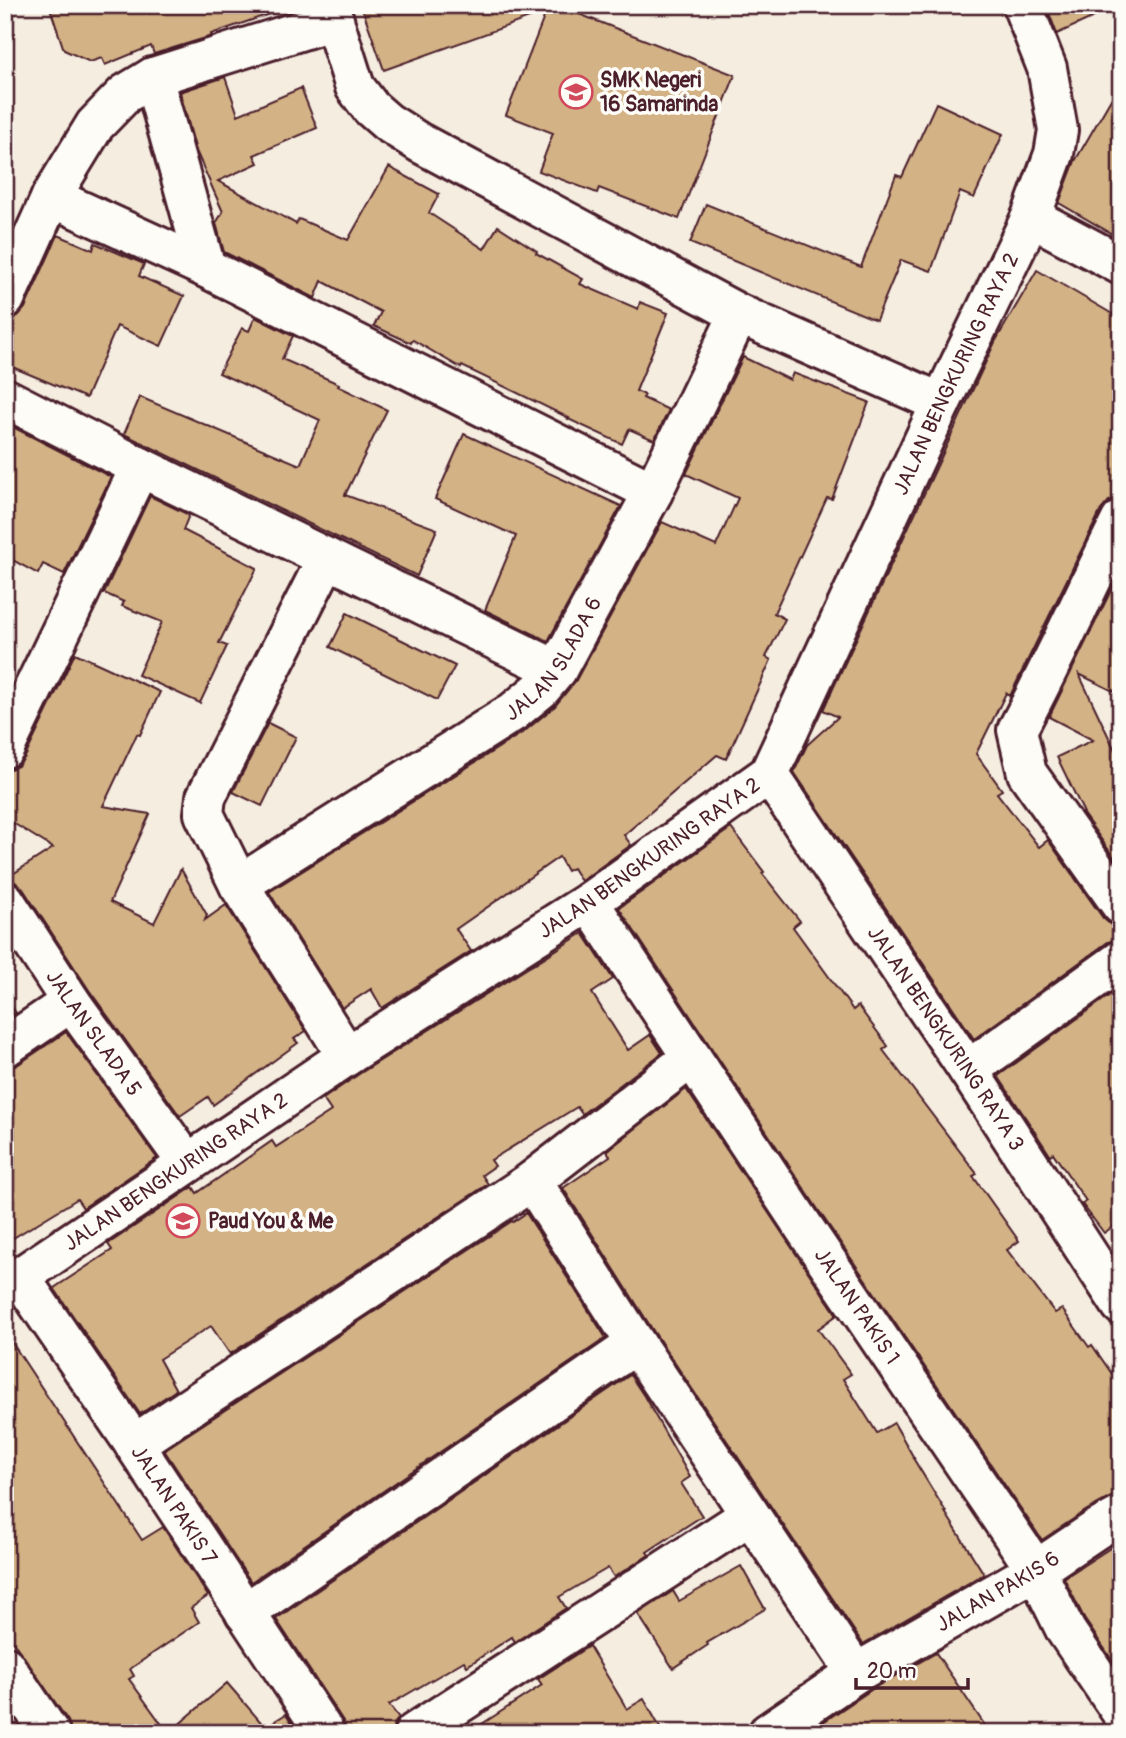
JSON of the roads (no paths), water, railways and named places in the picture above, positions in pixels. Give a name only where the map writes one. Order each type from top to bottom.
[{"type":"street","name":"JALAN BENGKURING RAYA 2","points":[[13,1282],[347,1056],[589,902],[769,774],[941,403],[1031,217],[1054,154],[1058,130],[1047,68],[1022,5]]},
{"type":"street","points":[[5,299],[51,197],[95,125],[125,94],[153,77],[331,12],[355,87],[371,108],[387,122],[420,143],[739,314],[941,403]]},
{"type":"street","points":[[153,77],[206,268]]},
{"type":"street","points":[[51,197],[206,268],[653,492]]},
{"type":"street","points":[[1031,217],[1121,265]]},
{"type":"street","name":"JALAN SLADA 6","points":[[239,885],[513,712],[541,689],[557,670],[653,492],[739,314]]},
{"type":"street","points":[[5,398],[557,670]]},
{"type":"street","points":[[5,748],[141,467]]},
{"type":"street","points":[[1121,520],[1050,669],[1017,730],[1027,773],[1121,905]]},
{"type":"street","points":[[327,558],[206,797],[204,814],[239,885],[347,1056]]},
{"type":"street","name":"JALAN BENGKURING RAYA 3","points":[[769,774],[968,1070],[1121,1305]]},
{"type":"street","name":"JALAN SLADA 5","points":[[5,901],[71,1002],[187,1163]]},
{"type":"street","name":"JALAN PAKIS 1","points":[[589,902],[805,1229],[1036,1570],[1066,1631],[1121,1712]]},
{"type":"street","points":[[968,1070],[1121,960]]},
{"type":"street","points":[[5,1047],[71,1002]]},
{"type":"street","points":[[134,1444],[532,1181],[691,1058]]},
{"type":"street","points":[[532,1181],[636,1344],[856,1673]]},
{"type":"street","name":"JALAN PAKIS 7","points":[[13,1282],[134,1444],[325,1733]]},
{"type":"street","points":[[245,1613],[636,1344]]},
{"type":"street","points":[[414,1733],[750,1515]]},
{"type":"street","name":"JALAN PAKIS 6","points":[[768,1733],[856,1673],[1036,1570],[1121,1516]]},
{"type":"street","points":[[5,1666],[50,1733]]},
{"type":"place","name":"SMK Negeri 16 Samarinda","points":[[576,92]]},
{"type":"place","name":"Paud You & Me","points":[[183,1221]]}]
